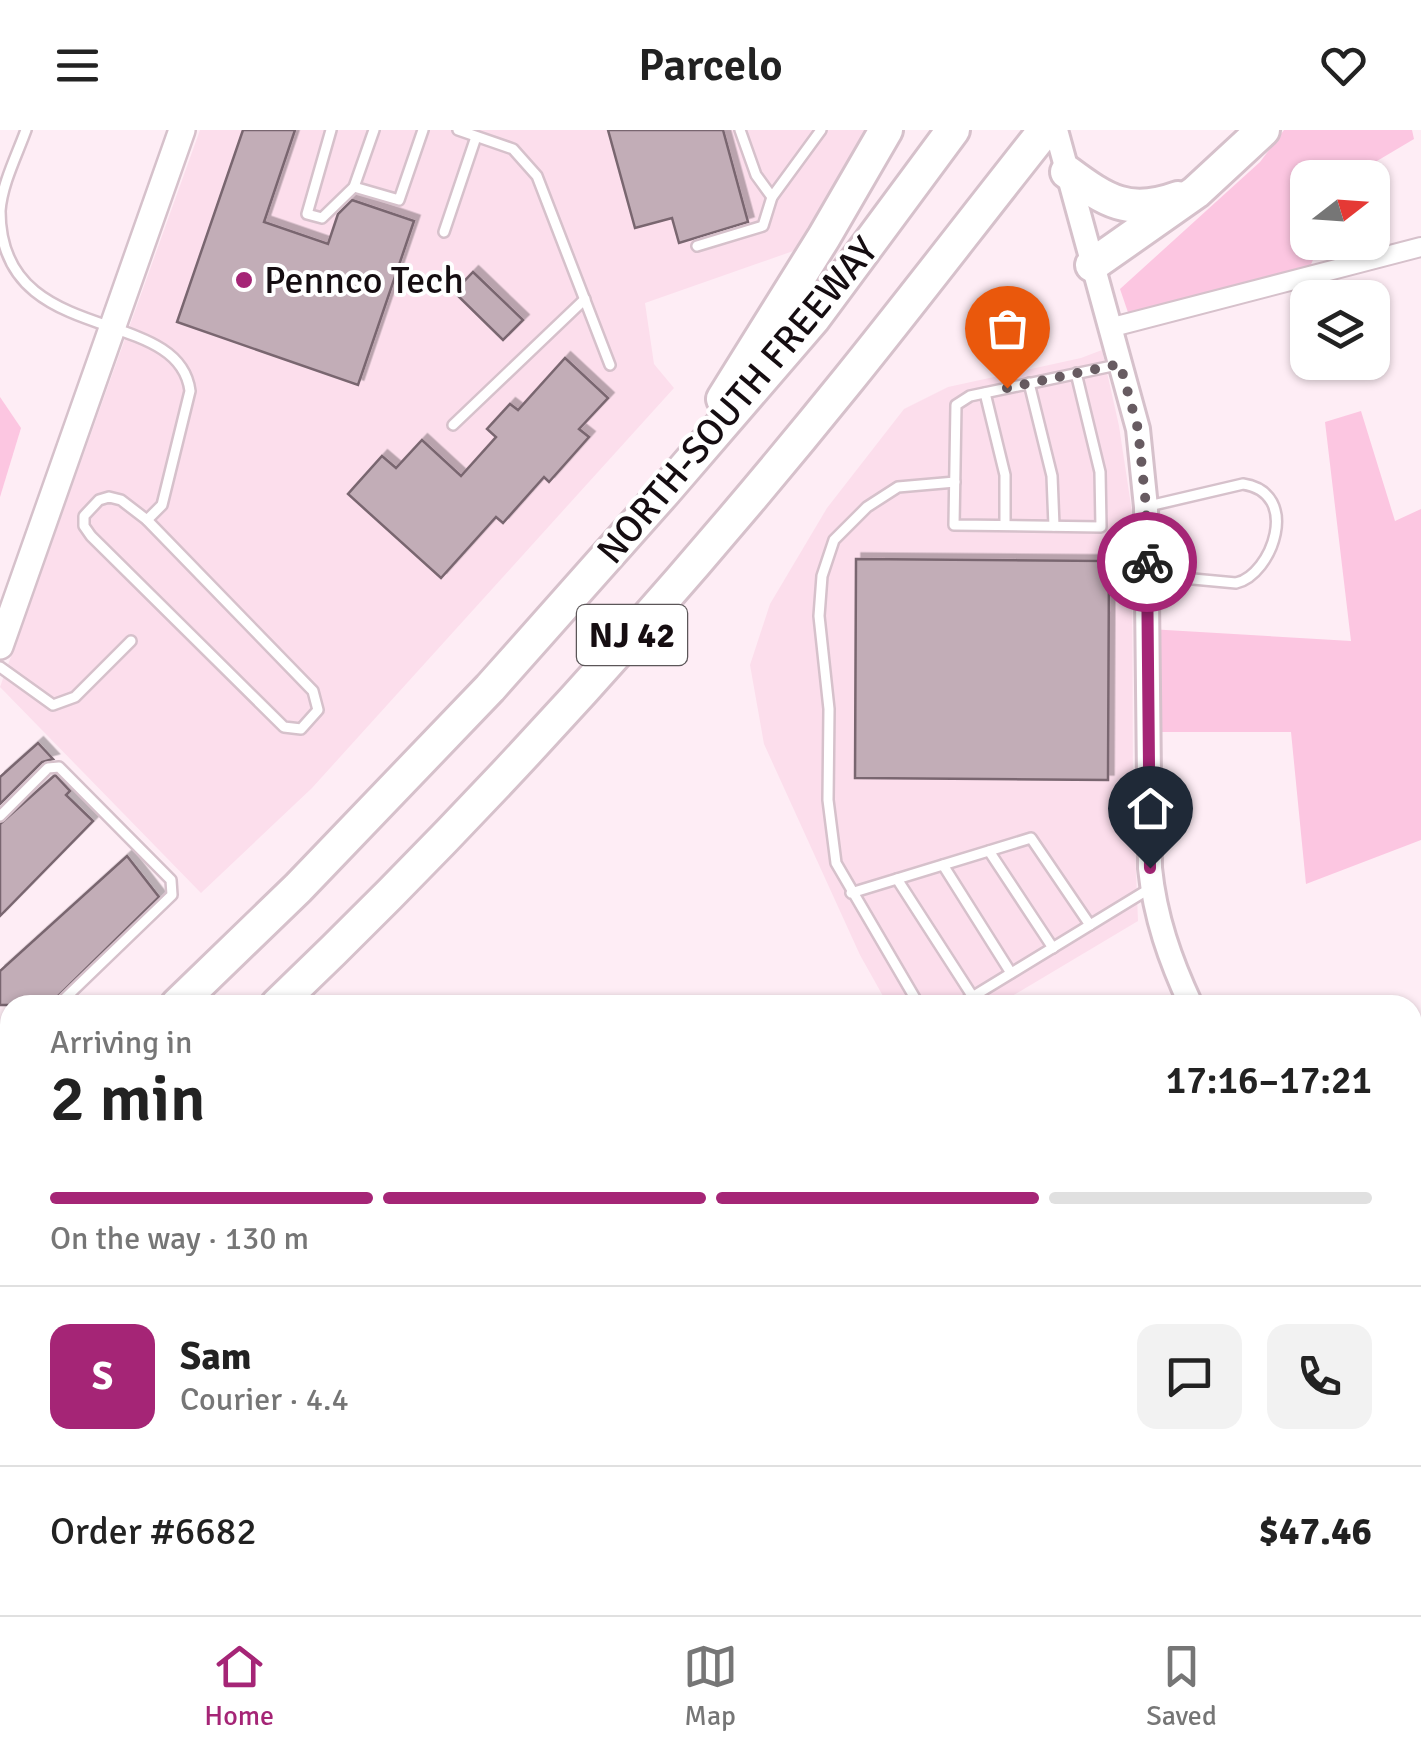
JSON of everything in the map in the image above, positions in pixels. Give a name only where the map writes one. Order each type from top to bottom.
[{"type":"highway","points":[[665,492],[886,130]]},
{"type":"highway","name":"NORTH-SOUTH FREEWAY","points":[[187,995],[298,888],[476,702],[665,492],[814,318],[953,130]]},
{"type":"highway","points":[[1092,265],[1196,192],[1263,130]]},
{"type":"highway","points":[[1057,145],[1100,196],[1124,205],[1152,208],[1196,192]]},
{"type":"highway","name":"NORTH-SOUTH FREEWAY","points":[[288,995],[526,753],[1057,145]]},
{"type":"main road","points":[[0,646],[182,130]]},
{"type":"street","points":[[1057,145],[1138,429],[1146,506],[1152,888],[1168,956],[1186,995]]},
{"type":"street","points":[[1109,328],[1421,247]]},
{"type":"lane","points":[[26,130],[0,210],[7,252],[17,273],[46,304],[110,326],[171,354],[188,374],[190,391],[162,505],[147,520]]},
{"type":"lane","points":[[332,130],[306,214],[322,218],[354,187],[374,130]]},
{"type":"lane","points":[[354,187],[399,200],[423,130]]},
{"type":"lane","points":[[458,130],[513,149],[537,176],[610,365]]},
{"type":"lane","points":[[740,130],[756,175],[772,197]]},
{"type":"lane","points":[[697,246],[763,226],[772,197],[821,130]]},
{"type":"lane","points":[[444,232],[476,136]]},
{"type":"lane","points":[[454,425],[585,299]]},
{"type":"lane","points":[[1076,373],[1100,472],[1100,527],[954,525],[956,405],[970,396],[1076,373],[1120,364]]},
{"type":"lane","points":[[1030,383],[1052,476],[1054,526]]},
{"type":"lane","points":[[985,393],[1005,476],[1006,526]]},
{"type":"lane","points":[[913,995],[836,863],[828,800],[829,708],[819,616],[822,576],[834,540],[867,507],[898,488],[954,482]]},
{"type":"lane","points":[[1146,506],[1218,493],[1243,484],[1258,486],[1270,498],[1278,517],[1277,533],[1246,581],[1147,575]]},
{"type":"lane","points":[[109,497],[120,500],[147,520],[313,692],[318,710],[301,728],[284,727],[84,526],[84,516],[100,500],[109,497]]},
{"type":"lane","points":[[0,667],[53,705],[75,697],[131,640]]},
{"type":"lane","points":[[0,816],[48,768],[59,767],[170,880],[172,895],[68,995]]},
{"type":"lane","points":[[852,893],[1031,838],[1090,926]]},
{"type":"lane","points":[[989,851],[1053,948]]},
{"type":"lane","points":[[943,865],[1011,973]]},
{"type":"lane","points":[[897,879],[972,995]]},
{"type":"lane","points":[[976,995],[1152,888]]},
{"type":"shaded area","points":[[200,130],[870,130],[799,249],[645,303],[654,364],[674,388],[312,788],[201,893],[0,687]]},
{"type":"shaded area","points":[[1284,130],[1412,130],[1414,139],[1379,160],[1290,160],[1290,260],[1313,260],[1310,267],[1134,330],[1120,289],[1260,162]]},
{"type":"shaded area","points":[[1102,350],[1132,512],[1133,797],[1138,921],[1014,995],[882,995],[860,955],[764,744],[750,665],[770,604],[827,508],[904,409],[948,387]]},
{"type":"shaded area","points":[[0,397],[21,428],[0,497]]},
{"type":"shaded area","points":[[1361,411],[1395,521],[1421,509],[1421,840],[1306,884],[1291,732],[1147,732],[1149,629],[1351,641],[1325,422]]},
{"type":"building","name":"Pennco Tech","points":[[243,130],[295,130],[264,222],[328,244],[338,214],[352,200],[414,221],[358,385],[177,322]]},
{"type":"building","points":[[608,130],[723,130],[748,222],[679,243],[672,218],[635,228]]},
{"type":"building","points":[[473,272],[523,320],[503,340],[454,292]]},
{"type":"building","points":[[565,358],[608,398],[579,429],[589,437],[549,482],[544,477],[503,523],[496,517],[441,578],[348,494],[382,456],[396,468],[422,440],[461,476],[496,437],[487,429],[510,404],[518,410]]},
{"type":"building","points":[[856,559],[1109,561],[1108,780],[855,778]]},
{"type":"building","points":[[38,743],[53,759],[42,762],[0,804],[0,777]]},
{"type":"building","points":[[55,775],[70,791],[66,795],[93,821],[0,916],[0,824]]},
{"type":"building","points":[[127,856],[159,897],[59,995],[0,995],[0,971]]},
{"type":"way so far","points":[[1007,388],[1120,364],[1138,429],[1147,562]]},
{"type":"place","name":"Pennco Tech","points":[[244,280]]},
{"type":"route","points":[[1147,562],[1150,868]]}]
